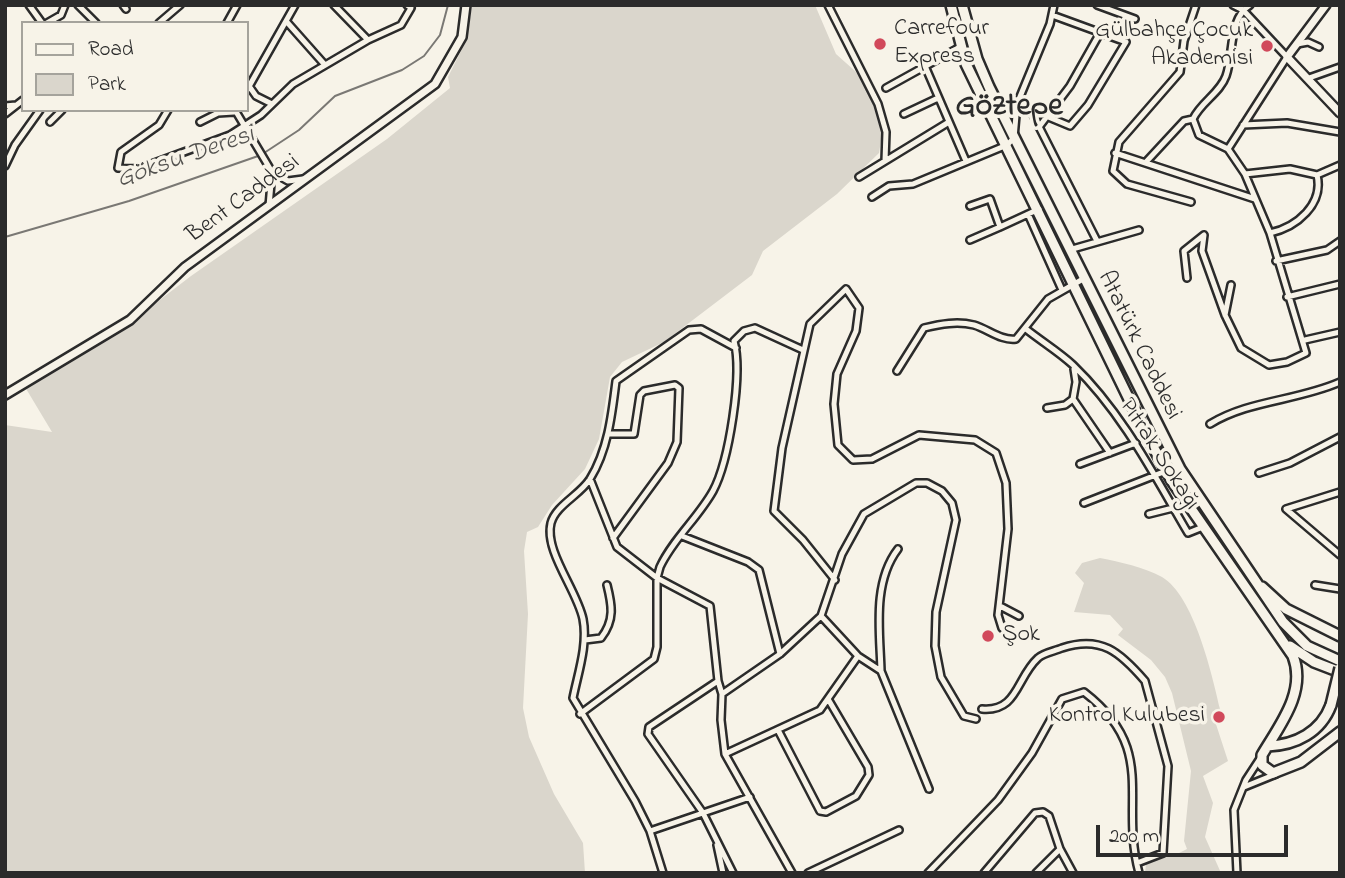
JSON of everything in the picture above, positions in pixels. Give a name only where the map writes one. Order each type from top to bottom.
[{"type":"main road","name":"Atatürk Caddesi","points":[[951,5],[960,47],[1069,250],[1079,281],[1166,471],[1275,629]]},
{"type":"main road","name":"Atatürk Caddesi","points":[[962,5],[977,59],[1000,109],[1010,141],[1039,209],[1162,438],[1251,578],[1290,631],[1307,646],[1340,661]]},
{"type":"main road","points":[[1251,578],[1286,609],[1340,636]]},
{"type":"main road","points":[[1268,746],[1295,741],[1311,732],[1325,719],[1340,670],[1306,657],[1275,629]]},
{"type":"main road","points":[[1275,629],[1293,656],[1298,674],[1293,701],[1262,755],[1262,765],[1269,772],[1277,773],[1301,762],[1340,733]]},
{"type":"main road","points":[[1277,773],[1340,726]]},
{"type":"street","points":[[29,5],[43,21]]},
{"type":"street","points":[[49,21],[61,15],[65,5]]},
{"type":"street","points":[[78,5],[94,21]]},
{"type":"street","points":[[161,21],[180,5]]},
{"type":"street","points":[[228,21],[237,5]]},
{"type":"street","points":[[272,104],[256,96],[248,88],[295,5]]},
{"type":"street","points":[[334,5],[368,40]]},
{"type":"street","points":[[167,112],[159,125],[121,152],[118,168],[122,171],[138,169],[244,128],[293,85],[368,40],[401,25],[409,17],[411,8],[407,5]]},
{"type":"street","name":"Bent Caddesi","points":[[5,395],[130,320],[184,267],[435,84],[462,37],[466,5]]},
{"type":"street","points":[[828,5],[878,104],[886,132],[886,161]]},
{"type":"street","points":[[872,197],[889,186],[914,184],[1010,141],[1017,104],[1054,5]]},
{"type":"street","points":[[1097,5],[1112,8],[1135,19]]},
{"type":"street","points":[[1191,202],[1120,180],[1113,171],[1115,153],[1126,133],[1180,72],[1184,41],[1196,5]]},
{"type":"street","points":[[1233,5],[1243,10],[1340,113]]},
{"type":"street","points":[[1146,162],[1184,121],[1193,119],[1227,74],[1233,36],[1243,10],[1250,5]]},
{"type":"street","points":[[1228,149],[1287,57],[1326,5]]},
{"type":"street","points":[[1000,109],[1017,104],[1070,126],[1088,105],[1126,42],[1052,15]]},
{"type":"street","points":[[286,21],[325,65]]},
{"type":"street","points":[[1039,127],[1070,86],[1100,33]]},
{"type":"street","points":[[1297,44],[1308,42],[1319,47]]},
{"type":"street","points":[[887,88],[960,47]]},
{"type":"street","points":[[925,66],[966,161]]},
{"type":"street","points":[[1309,78],[1340,67]]},
{"type":"street","points":[[904,114],[938,97]]},
{"type":"street","points":[[5,114],[21,101]]},
{"type":"street","points":[[5,106],[16,105]]},
{"type":"street","points":[[1030,109],[1097,241]]},
{"type":"street","points":[[5,166],[15,145],[39,112]]},
{"type":"street","points":[[50,122],[60,112]]},
{"type":"street","points":[[200,122],[226,112]]},
{"type":"street","points":[[236,112],[272,172],[288,181],[306,179]]},
{"type":"street","points":[[1187,278],[1184,251],[1204,235],[1202,251],[1225,315],[1241,348],[1269,365],[1307,353],[1305,341],[1287,297],[1270,233],[1245,174],[1228,149],[1199,135],[1193,119]]},
{"type":"street","points":[[859,177],[949,122]]},
{"type":"street","points":[[1243,125],[1287,123],[1340,132]]},
{"type":"street","points":[[1115,153],[1256,199]]},
{"type":"street","points":[[1245,174],[1290,169],[1317,175],[1340,165]]},
{"type":"street","points":[[269,206],[272,172]]},
{"type":"street","points":[[1270,233],[1286,227],[1313,206],[1319,188],[1317,175]]},
{"type":"street","points":[[970,206],[990,199],[1000,227]]},
{"type":"street","points":[[970,240],[1039,209]]},
{"type":"street","points":[[1028,214],[1062,290]]},
{"type":"street","points":[[1069,250],[1139,230]]},
{"type":"street","points":[[1276,261],[1327,250],[1340,241]]},
{"type":"street","points":[[897,371],[925,328],[960,323],[976,326],[1008,340],[1016,339],[1048,299],[1079,281]]},
{"type":"street","points":[[1225,315],[1231,285]]},
{"type":"street","points":[[1287,297],[1340,285]]},
{"type":"street","points":[[835,580],[803,540],[774,511],[782,448],[810,324],[846,289],[859,308],[856,331],[838,374],[834,404],[838,445],[853,460],[872,459],[919,435],[975,440],[996,453],[1006,482],[1008,529],[1000,606],[1002,628],[1011,635]]},
{"type":"street","points":[[580,714],[654,659],[657,647],[657,578],[667,553],[713,490],[723,466],[732,431],[736,348],[734,341],[744,331],[755,328],[803,350]]},
{"type":"street","name":"Pıtrak Sokağı","points":[[1026,328],[1073,366],[1136,443],[1188,533],[1203,527]]},
{"type":"street","points":[[663,873],[650,831],[635,800],[580,714],[573,698],[585,640],[576,596],[550,542],[551,522],[590,479],[609,433],[616,381],[689,330],[701,329],[736,348]]},
{"type":"street","points":[[1305,341],[1340,332]]},
{"type":"street","points":[[1047,408],[1065,405],[1073,399],[1076,382],[1073,366]]},
{"type":"street","points":[[1210,424],[1232,410],[1276,402],[1340,382]]},
{"type":"street","points":[[609,433],[634,434],[640,396],[644,391],[675,385],[679,388],[677,442],[668,463],[613,538]]},
{"type":"street","name":"Pıtrak Sokağı","points":[[1073,399],[1110,453]]},
{"type":"street","points":[[1259,473],[1290,463],[1340,437]]},
{"type":"street","points":[[1080,464],[1136,443]]},
{"type":"street","points":[[1084,503],[1166,471]]},
{"type":"street","points":[[590,479],[617,547],[657,578],[710,607],[718,681],[722,694],[720,720],[724,754],[792,873]]},
{"type":"street","points":[[722,694],[780,654],[821,616],[842,554],[864,514],[916,483],[927,483],[942,491],[952,503],[956,520],[936,611],[935,646],[942,677],[964,716],[976,719]]},
{"type":"street","points":[[1340,492],[1286,509],[1340,555]]},
{"type":"street","points":[[1149,514],[1173,508]]},
{"type":"street","points":[[682,536],[759,570],[780,654]]},
{"type":"street","points":[[898,549],[892,557],[879,598],[881,671],[929,789]]},
{"type":"street","points":[[585,640],[601,638],[607,630],[614,609],[607,584]]},
{"type":"street","points":[[1315,585],[1340,589]]},
{"type":"street","points":[[1000,606],[1019,616]]},
{"type":"street","points":[[821,616],[858,656],[881,671]]},
{"type":"street","points":[[1322,628],[1340,627]]},
{"type":"street","points":[[982,709],[995,710],[1006,705],[1038,657],[1085,641],[1100,643],[1136,671],[1145,681],[1168,766],[1163,853],[1137,863]]},
{"type":"street","points":[[724,754],[820,710],[858,656]]},
{"type":"street","points":[[718,681],[649,727],[648,734],[703,813],[733,873]]},
{"type":"street","points":[[930,870],[949,855],[998,800],[1032,753],[1062,699],[1084,692],[1103,707],[1129,751],[1133,766],[1132,843],[1139,873]]},
{"type":"street","points":[[778,730],[820,811],[826,812],[856,796],[869,775],[868,767],[828,699]]},
{"type":"street","points":[[1237,873],[1234,810],[1262,755]]},
{"type":"street","points":[[1244,787],[1266,780],[1277,773]]},
{"type":"street","points":[[650,831],[750,797]]},
{"type":"street","points":[[984,873],[1035,813],[1049,816],[1060,849],[1073,873]]},
{"type":"street","points":[[808,873],[899,830]]},
{"type":"street","points":[[715,836],[723,873]]},
{"type":"street","points":[[1036,873],[1060,849]]},
{"type":"green space","points":[[472,5],[815,5],[836,54],[855,71],[871,92],[882,134],[879,153],[837,194],[763,251],[752,275],[664,342],[622,362],[610,377],[599,439],[585,469],[552,505],[538,527],[527,532],[524,551],[528,614],[523,708],[529,737],[554,794],[583,843],[585,873],[5,873],[5,425],[52,432],[25,387],[118,332],[191,276],[387,139],[450,88],[448,77],[467,39]]},
{"type":"green space","points":[[1100,558],[1124,563],[1162,577],[1183,601],[1200,637],[1220,709],[1212,712],[1228,761],[1203,776],[1213,803],[1205,837],[1221,873],[1145,873],[1146,864],[1165,853],[1173,856],[1187,849],[1184,841],[1191,771],[1172,693],[1165,677],[1151,660],[1118,635],[1123,629],[1110,615],[1074,612],[1084,583],[1075,573],[1082,563]]},
{"type":"waterway","name":"Göksu Deresi","points":[[5,237],[129,201],[261,155],[299,130],[335,96],[402,70],[424,56],[440,35],[448,5]]},
{"type":"place","name":"Carrefour Express","points":[[880,44]]},
{"type":"place","name":"Gülbahçe Çocuk Akademisi","points":[[1267,46]]},
{"type":"place","name":"Şok","points":[[988,636]]},
{"type":"place","name":"Kontrol Kulubesi","points":[[1219,717]]},
{"type":"district","name":"Göztepe","points":[[1009,109]]}]
